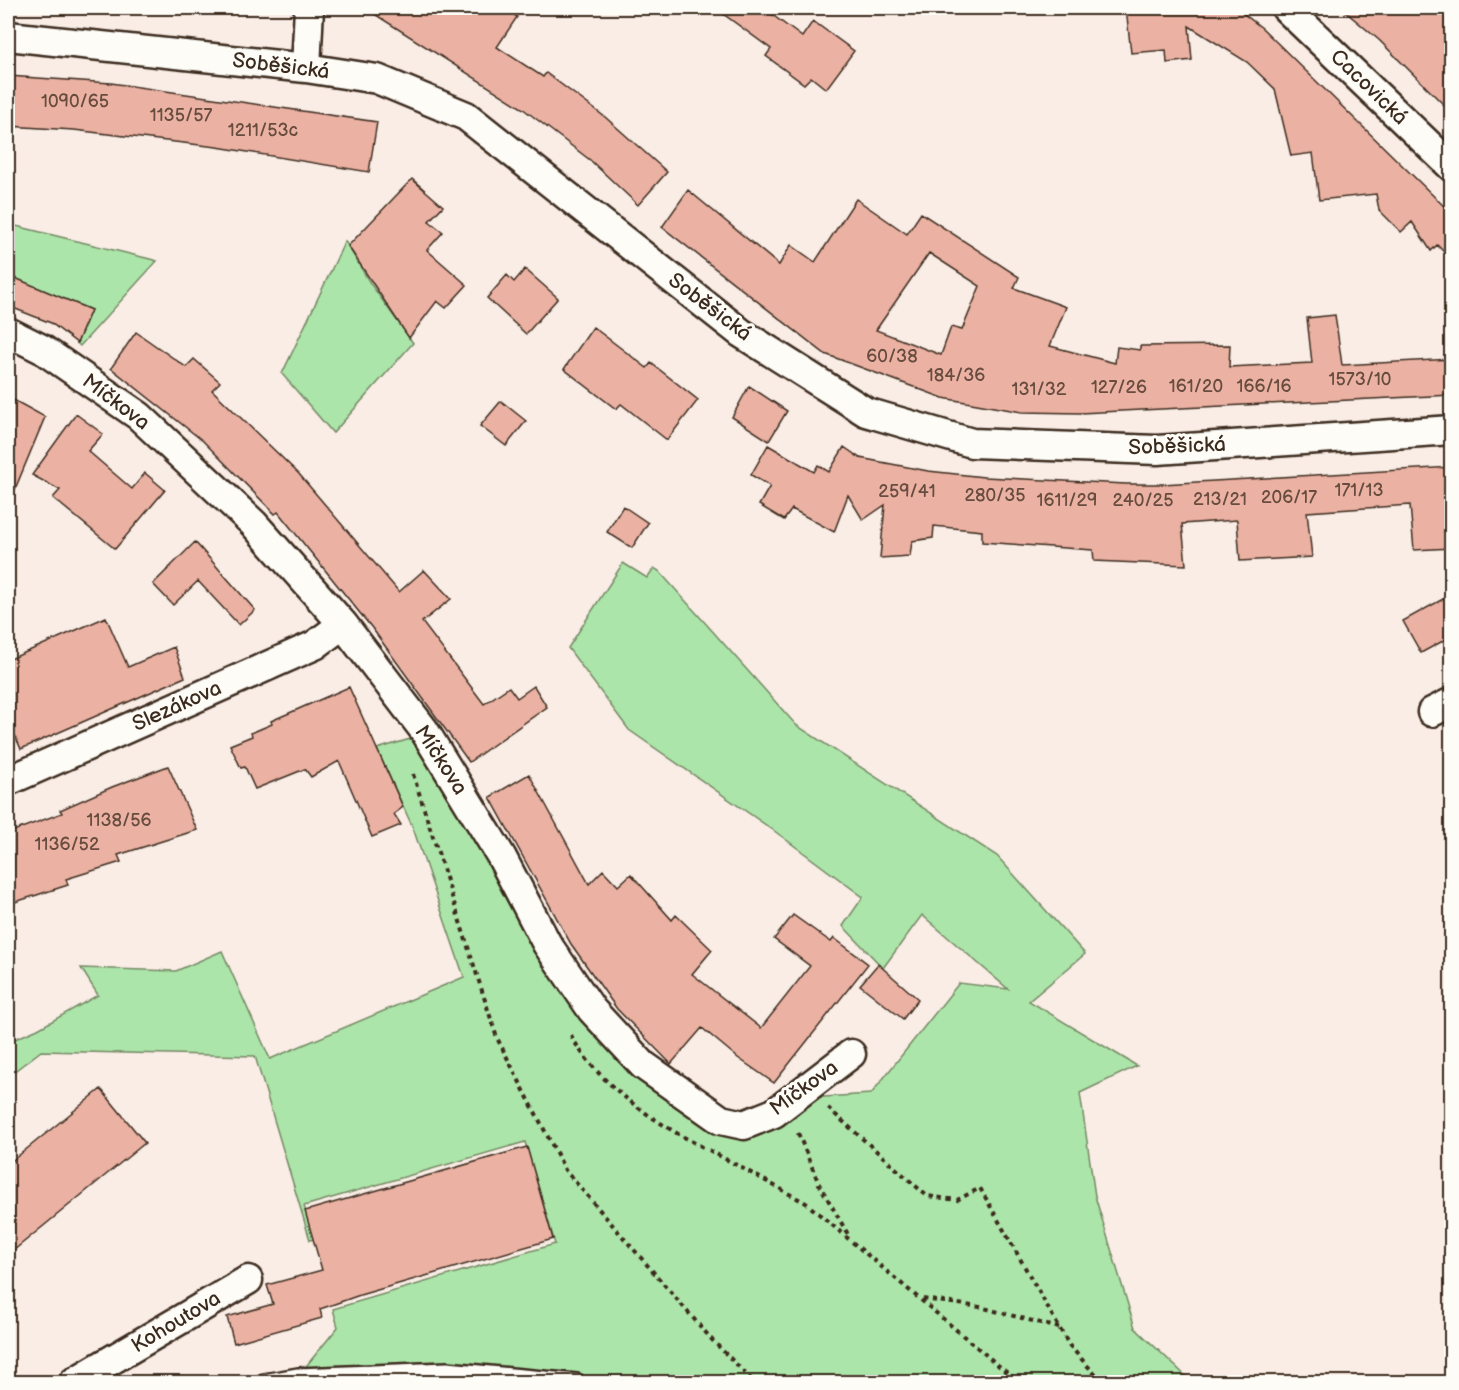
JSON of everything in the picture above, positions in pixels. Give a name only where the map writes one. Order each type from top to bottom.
[{"type":"street","points":[[306,68],[309,8]]},
{"type":"street","name":"Cacovická","points":[[1286,8],[1452,167]]},
{"type":"street","name":"Soběšická","points":[[8,36],[306,68],[377,79],[466,116],[741,333],[866,412],[972,443],[1157,450],[1452,429]]},
{"type":"street","name":"Míčkova","points":[[8,332],[42,349],[139,416],[254,524],[343,624],[424,730],[501,856],[548,944],[592,1010],[643,1065],[720,1120],[744,1125],[774,1113],[851,1054]]},
{"type":"street","name":"Slezákova","points":[[8,781],[315,645],[343,624]]},
{"type":"street","name":"Kohoutova","points":[[74,1383],[248,1280]]},
{"type":"lane","points":[[264,1383],[298,1376],[447,1370],[577,1383]]},
{"type":"path","points":[[424,730],[412,771],[497,1038],[565,1170],[713,1341],[754,1383]]},
{"type":"path","points":[[796,1095],[819,1184],[851,1240]]},
{"type":"path","points":[[796,1095],[927,1196],[957,1200],[980,1188],[1069,1345],[1102,1383]]},
{"type":"path","points":[[1018,1383],[922,1299],[981,1307],[1059,1328]]},
{"type":"green space","points":[[8,224],[157,261],[80,346],[77,343],[91,310],[8,276]]},
{"type":"green space","points":[[345,241],[370,283],[413,343],[333,433],[282,374]]},
{"type":"green space","points":[[623,563],[647,578],[654,568],[659,571],[796,725],[997,856],[1085,954],[1029,1001],[1137,1066],[1080,1093],[1095,1196],[1135,1328],[1192,1382],[298,1382],[298,1376],[338,1327],[333,1309],[555,1244],[525,1142],[304,1206],[314,1239],[310,1240],[255,1056],[41,1051],[8,1076],[8,1042],[38,1029],[98,995],[81,968],[176,971],[222,951],[270,1059],[464,977],[413,828],[377,749],[417,737],[540,950],[716,1128],[808,1098],[871,1094],[959,983],[1008,989],[922,915],[883,968],[843,926],[863,897],[773,830],[629,730],[568,648]]},
{"type":"building","points":[[365,8],[504,8],[517,17],[497,47],[543,77],[546,73],[605,117],[667,172],[638,205],[590,160],[522,108]]},
{"type":"building","points":[[715,8],[763,8],[802,37],[813,21],[854,51],[826,89],[811,77],[804,84],[766,56],[771,49]]},
{"type":"building","points":[[1126,8],[1236,8],[1262,28],[1452,214],[1452,260],[1437,245],[1431,251],[1412,222],[1401,232],[1379,210],[1376,194],[1319,200],[1313,153],[1291,156],[1275,89],[1247,62],[1189,26],[1192,60],[1167,63],[1166,50],[1131,53]]},
{"type":"building","points":[[1341,8],[1436,8],[1452,22],[1452,113],[1379,40]]},
{"type":"building","points":[[8,76],[111,83],[377,122],[369,172],[217,147],[74,130],[8,126]]},
{"type":"building","points":[[412,179],[443,206],[429,221],[443,232],[427,250],[467,285],[446,308],[437,301],[409,338],[348,246]]},
{"type":"building","points":[[688,190],[779,265],[791,245],[815,262],[856,199],[907,234],[921,213],[1019,277],[1014,288],[1066,307],[1050,346],[1115,363],[1117,347],[1140,350],[1140,346],[1230,345],[1229,367],[1312,363],[1307,318],[1335,315],[1342,365],[1452,359],[1452,395],[1080,413],[1022,412],[943,398],[825,354],[662,227]],"holes":[[[929,253],[980,286],[962,330],[951,327],[941,355],[876,330]]]},
{"type":"building","points":[[525,269],[558,298],[526,334],[487,298],[507,275],[514,282]]},
{"type":"building","points":[[8,275],[91,310],[77,343],[51,323],[8,306]]},
{"type":"building","points":[[593,327],[647,368],[651,363],[698,400],[667,440],[621,404],[616,409],[564,369]]},
{"type":"building","points":[[136,332],[186,367],[194,359],[220,382],[212,390],[299,474],[399,592],[424,570],[451,599],[422,622],[484,704],[509,687],[517,698],[534,686],[547,707],[469,762],[372,628],[278,512],[275,514],[203,441],[111,368]]},
{"type":"building","points":[[749,386],[787,411],[769,441],[732,417]]},
{"type":"building","points":[[8,397],[45,417],[8,506]]},
{"type":"building","points":[[501,401],[526,421],[506,446],[480,426]]},
{"type":"building","points":[[76,414],[103,434],[88,451],[132,489],[145,473],[165,490],[115,549],[53,498],[60,490],[32,475]]},
{"type":"building","points":[[768,445],[814,472],[818,465],[829,472],[844,447],[860,458],[928,471],[984,477],[1126,484],[1162,484],[1452,467],[1452,548],[1414,550],[1410,505],[1307,512],[1312,557],[1240,561],[1237,520],[1182,524],[1186,565],[1094,561],[1093,550],[982,542],[982,531],[934,526],[933,538],[912,541],[910,556],[880,558],[885,505],[863,520],[848,495],[834,532],[792,509],[784,520],[759,505],[770,486],[751,475]]},
{"type":"building","points":[[623,506],[648,523],[632,548],[607,532]]},
{"type":"building","points":[[195,542],[255,610],[239,625],[198,581],[173,605],[153,584]]},
{"type":"building","points":[[1452,594],[1452,636],[1421,653],[1403,621]]},
{"type":"building","points":[[106,617],[128,667],[174,647],[185,677],[21,749],[8,720],[8,660]]},
{"type":"building","points":[[349,687],[403,807],[394,814],[401,825],[372,837],[339,761],[311,777],[305,769],[255,789],[245,767],[241,768],[230,745],[252,736],[251,733],[272,724],[271,721]]},
{"type":"building","points":[[168,766],[197,830],[118,855],[121,862],[66,879],[68,885],[12,903],[8,888],[8,833],[62,813],[60,810]]},
{"type":"building","points":[[529,774],[589,884],[603,870],[618,886],[631,874],[672,920],[676,915],[712,950],[692,974],[761,1028],[810,966],[774,939],[793,915],[831,942],[834,938],[868,964],[774,1083],[738,1058],[702,1028],[671,1064],[617,1009],[571,944],[490,797]]},
{"type":"building","points":[[878,964],[918,999],[903,1019],[860,985]]},
{"type":"building","points":[[101,1089],[145,1143],[8,1255],[8,1164]]},
{"type":"building","points":[[527,1147],[553,1239],[360,1295],[320,1309],[322,1318],[234,1343],[227,1317],[273,1304],[267,1285],[322,1270],[305,1211]]}]
